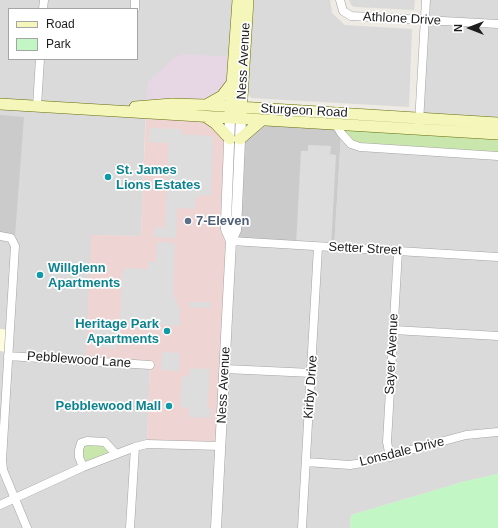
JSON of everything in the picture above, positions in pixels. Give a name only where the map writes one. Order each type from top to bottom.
[{"type":"main road","name":"Ness Avenue","points":[[236,113],[232,83],[238,0]]},
{"type":"main road","name":"Ness Avenue","points":[[236,113],[248,0]]},
{"type":"main road","points":[[206,105],[222,96],[232,83]]},
{"type":"main road","name":"Sturgeon Road","points":[[0,104],[111,110],[120,113],[205,116],[236,113],[419,118],[498,122]]},
{"type":"main road","name":"Sturgeon Road","points":[[111,110],[172,104],[206,105],[262,120],[498,134]]},
{"type":"main road","points":[[205,116],[235,139],[262,120]]},
{"type":"street","name":"Athlone Drive","points":[[340,0],[340,7],[347,15],[498,24]]},
{"type":"street","points":[[419,130],[426,0]]},
{"type":"street","points":[[37,106],[40,60]]},
{"type":"street","name":"Ness Avenue","points":[[216,528],[231,241],[226,230],[226,221],[235,139],[236,113]]},
{"type":"street","name":"Sturgeon Road","points":[[336,124],[341,133],[352,144],[360,147],[498,156]]},
{"type":"street","points":[[0,236],[11,238],[15,246],[2,460],[4,470],[28,528]]},
{"type":"street","name":"Setter Street","points":[[231,241],[498,257]]},
{"type":"street","name":"Kirby Drive","points":[[302,528],[318,247]]},
{"type":"street","name":"Sayer Avenue","points":[[390,457],[387,442],[398,251]]},
{"type":"street","points":[[394,330],[498,336]]},
{"type":"street","name":"Pebblewood Lane","points":[[8,356],[150,365]]},
{"type":"street","points":[[225,369],[312,373]]},
{"type":"street","name":"Lonsdale Drive","points":[[306,462],[350,464],[390,457],[466,435],[498,432]]},
{"type":"street","points":[[83,467],[79,457],[79,450],[81,443],[87,440],[105,442],[115,453]]},
{"type":"street","points":[[0,505],[115,453],[135,447],[147,444],[220,446]]},
{"type":"street","points":[[130,528],[135,447]]},
{"type":"shaded area","points":[[0,0],[238,0],[234,57],[146,106],[141,236],[91,235],[150,365],[147,444],[231,241],[334,247],[341,133],[498,134],[498,474],[466,481],[351,515],[350,528],[0,528],[0,351],[8,351],[9,330],[0,329]]},
{"type":"shaded area","points":[[254,0],[330,0],[332,13],[345,25],[412,29],[409,107],[251,98],[248,92]]},
{"type":"shaded area","points":[[349,0],[415,0],[414,10],[356,7],[352,6]]},
{"type":"shaded area","points":[[426,0],[498,0],[498,123],[419,118]]},
{"type":"shaded area","points":[[182,54],[234,57],[231,107],[146,106],[148,82],[173,59]]},
{"type":"shaded area","points":[[146,114],[205,116],[230,139],[231,241],[216,444],[147,444],[150,365],[86,358],[91,235],[141,236]]},
{"type":"shaded area","points":[[0,115],[24,117],[15,235],[0,234]]},
{"type":"shaded area","points":[[262,120],[336,125],[341,133],[334,248],[231,241],[240,139]]},
{"type":"shaded area","points":[[150,128],[182,129],[181,134],[213,136],[211,195],[203,195],[195,199],[195,209],[177,208],[176,238],[154,237],[155,227],[165,228],[169,143],[149,142]]},
{"type":"shaded area","points":[[308,145],[331,146],[330,154],[336,155],[331,247],[296,245],[301,151],[308,151]]},
{"type":"shaded area","points":[[157,242],[175,243],[173,293],[180,310],[180,326],[120,323],[122,273],[126,268],[148,269],[148,262],[156,262]]},
{"type":"shaded area","points":[[189,302],[211,302],[210,308],[189,307]]},
{"type":"shaded area","points":[[96,319],[117,320],[116,348],[93,347],[94,325],[96,325]]},
{"type":"shaded area","points":[[0,329],[9,330],[8,352],[0,351]]},
{"type":"shaded area","points":[[162,352],[180,353],[179,371],[161,370]]},
{"type":"shaded area","points":[[190,368],[210,369],[207,409],[211,409],[211,418],[189,417],[189,408],[180,407],[182,376],[189,377]]},
{"type":"green space","points":[[325,113],[498,123],[498,156],[360,147],[325,124]]},
{"type":"green space","points":[[105,442],[115,453],[83,467],[81,443]]},
{"type":"green space","points":[[498,474],[498,528],[350,528],[351,515],[466,481]]},
{"type":"place","name":"St. James Lions Estates","points":[[108,177]]},
{"type":"place","name":"7-Eleven","points":[[188,221]]},
{"type":"place","name":"Willglenn Apartments","points":[[40,275]]},
{"type":"place","name":"Heritage Park Apartments","points":[[167,331]]},
{"type":"place","name":"Pebblewood Mall","points":[[169,406]]}]
